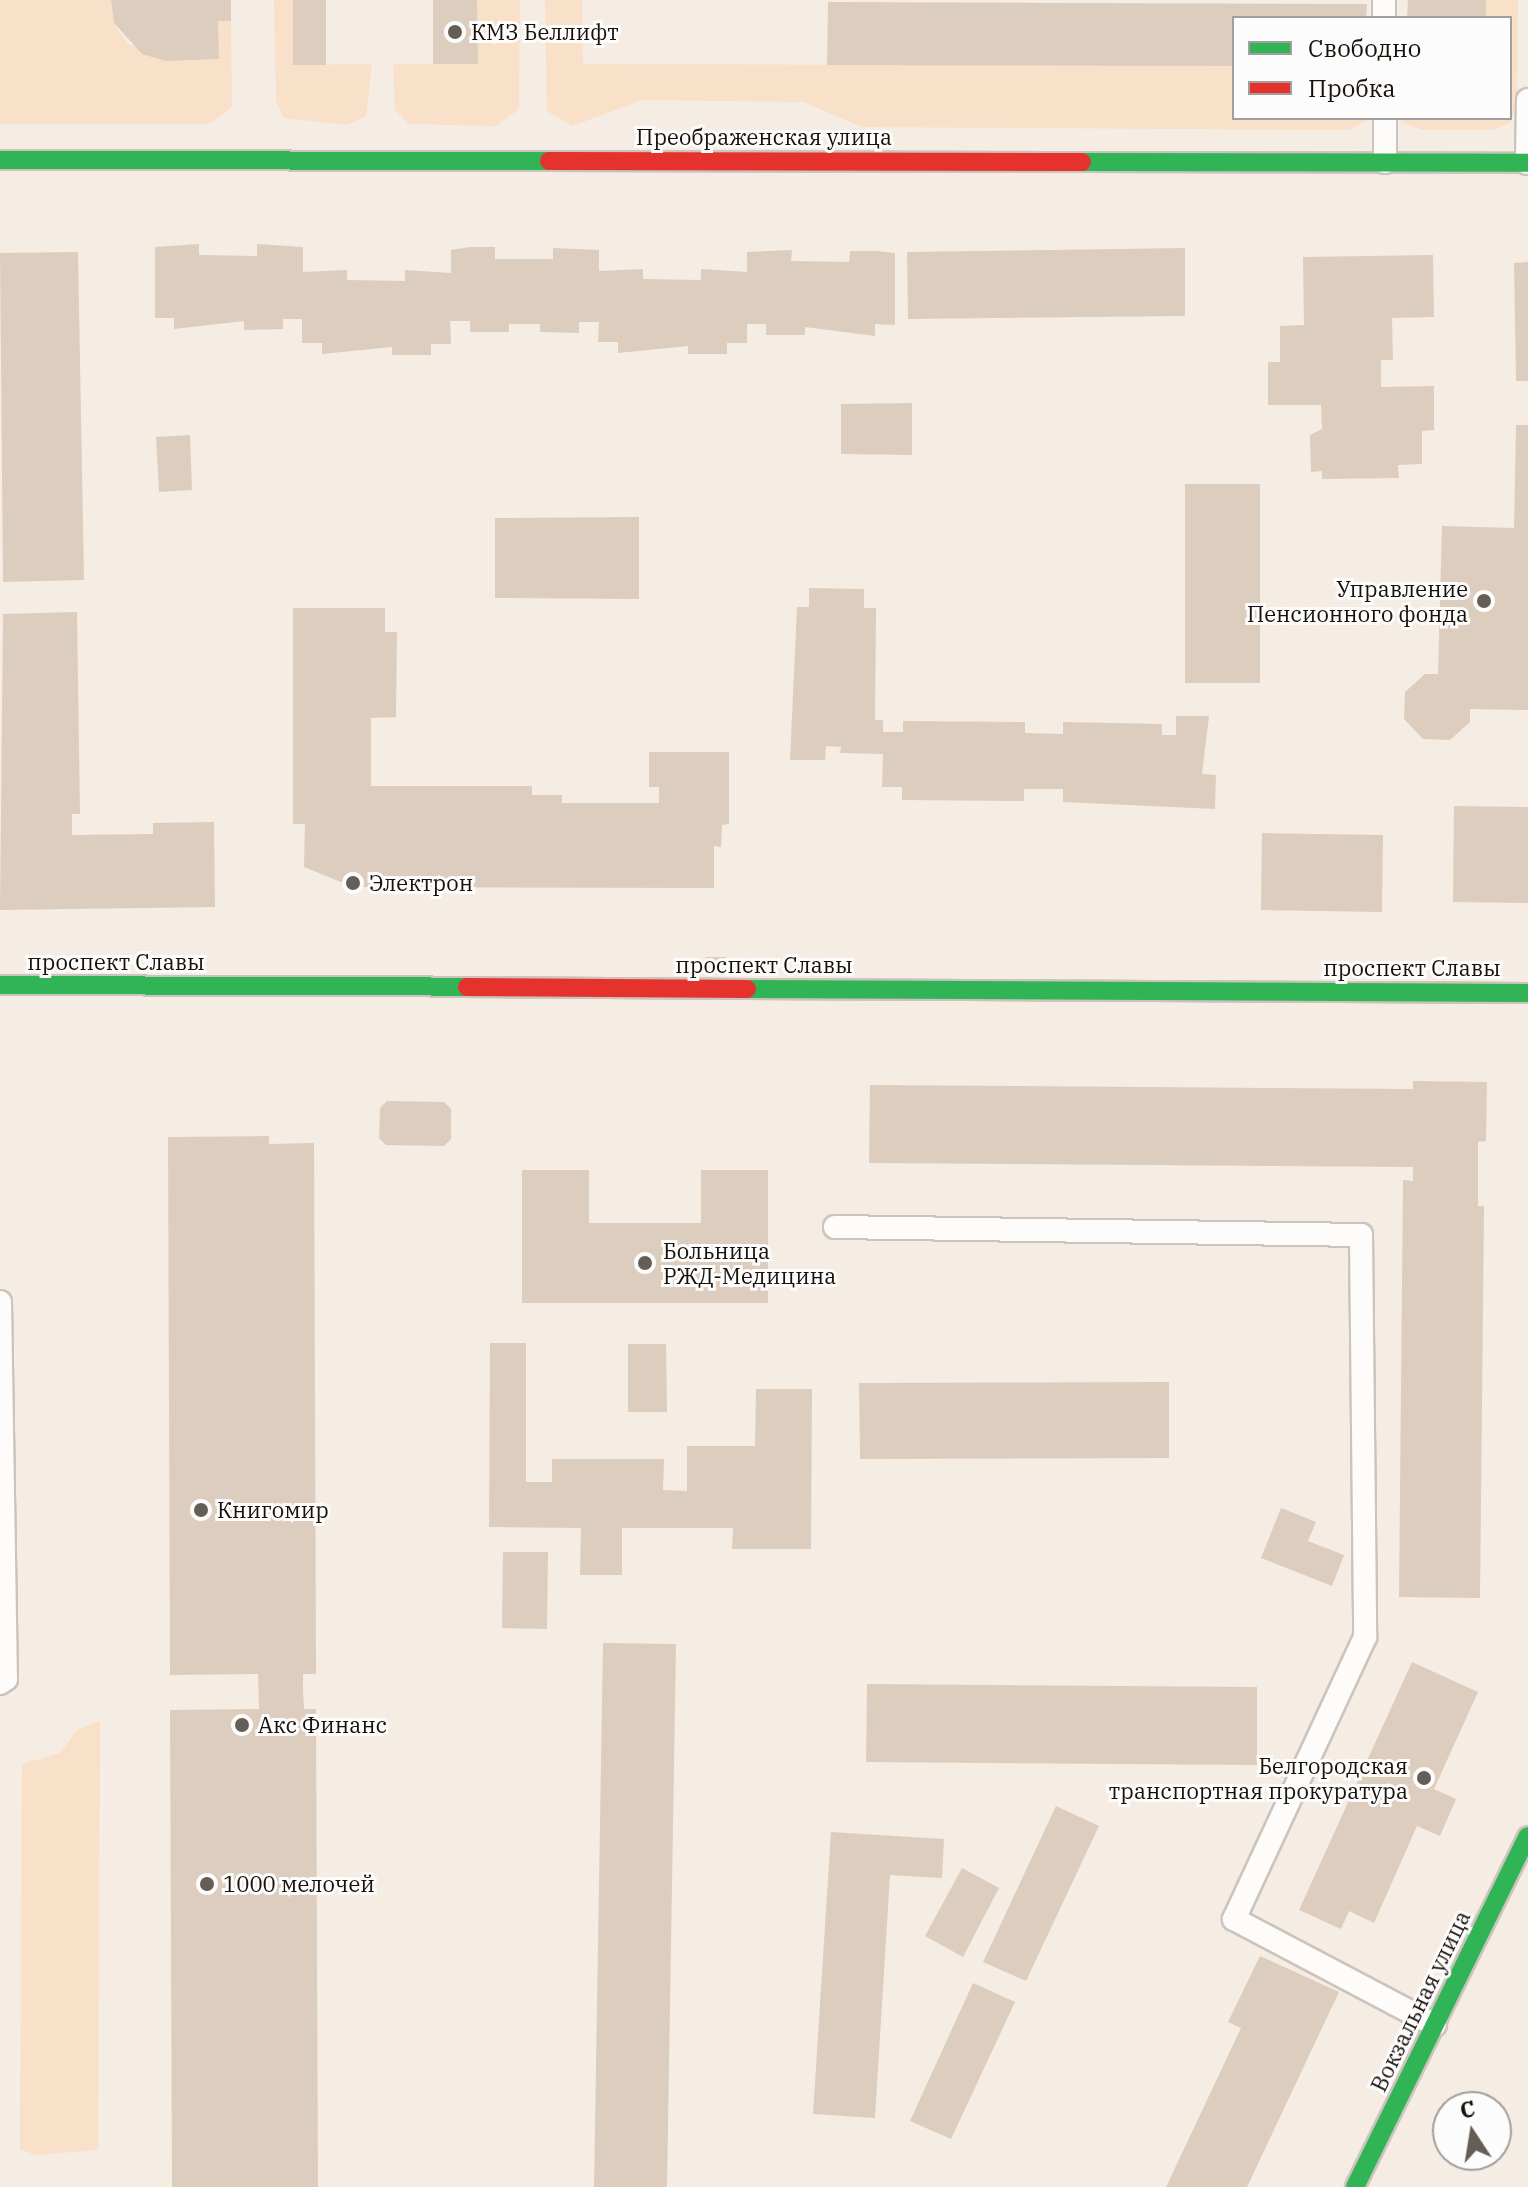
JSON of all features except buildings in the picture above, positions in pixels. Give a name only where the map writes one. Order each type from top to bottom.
[{"type":"main road","name":"Преображенская улица","points":[[0,160],[1528,163]]},
{"type":"main road","name":"проспект Славы","points":[[0,985],[1528,993]]},
{"type":"main road","name":"Вокзальная улица","points":[[1355,2187],[1528,1836]]},
{"type":"lane","points":[[1528,100],[1528,163]]},
{"type":"lane","points":[[1385,120],[1385,162]]},
{"type":"lane","points":[[835,1227],[1361,1235],[1365,1637],[1234,1919],[1435,2025]]},
{"type":"lane","points":[[0,1302],[6,1679],[0,1683]]},
{"type":"shaded area","points":[[0,0],[111,0],[114,23],[127,43],[166,61],[219,59],[218,21],[231,21],[232,107],[209,124],[0,124]]},
{"type":"shaded area","points":[[274,0],[293,0],[294,65],[372,64],[366,116],[348,125],[284,118],[276,100]]},
{"type":"shaded area","points":[[477,0],[520,0],[519,109],[496,126],[409,124],[395,110],[393,64],[477,64]]},
{"type":"shaded area","points":[[545,0],[582,0],[583,64],[1232,66],[1232,120],[1367,120],[1350,130],[862,127],[803,102],[643,100],[572,126],[547,111]]},
{"type":"shaded area","points":[[1486,0],[1518,0],[1517,104],[1512,118],[1512,16],[1486,16]]},
{"type":"shaded area","points":[[1401,120],[1511,120],[1492,130],[1422,130]]},
{"type":"shaded area","points":[[100,1721],[98,2150],[37,2155],[20,2150],[22,1764],[60,1753],[77,1730]]},
{"type":"traffic: fast","points":[[0,160],[549,161]]},
{"type":"traffic: fast","points":[[1082,162],[1528,163]]},
{"type":"traffic: fast","points":[[0,985],[467,987]]},
{"type":"traffic: fast","points":[[747,989],[1528,993]]},
{"type":"traffic: fast","points":[[1355,2187],[1528,1836]]},
{"type":"traffic: jam","points":[[549,161],[1082,162]]},
{"type":"traffic: jam","points":[[467,987],[747,989]]},
{"type":"place","name":"КМЗ Беллифт","points":[[455,32]]},
{"type":"place","name":"Управление Пенсионного фонда","points":[[1484,601]]},
{"type":"place","name":"Электрон","points":[[353,883]]},
{"type":"place","name":"Больница РЖД-Медицина","points":[[645,1263]]},
{"type":"place","name":"Книгомир","points":[[201,1510]]},
{"type":"place","name":"Акс Финанс","points":[[242,1725]]},
{"type":"place","name":"Белгородская транспортная прокуратура","points":[[1424,1778]]},
{"type":"place","name":"1000 мелочей","points":[[207,1884]]}]
